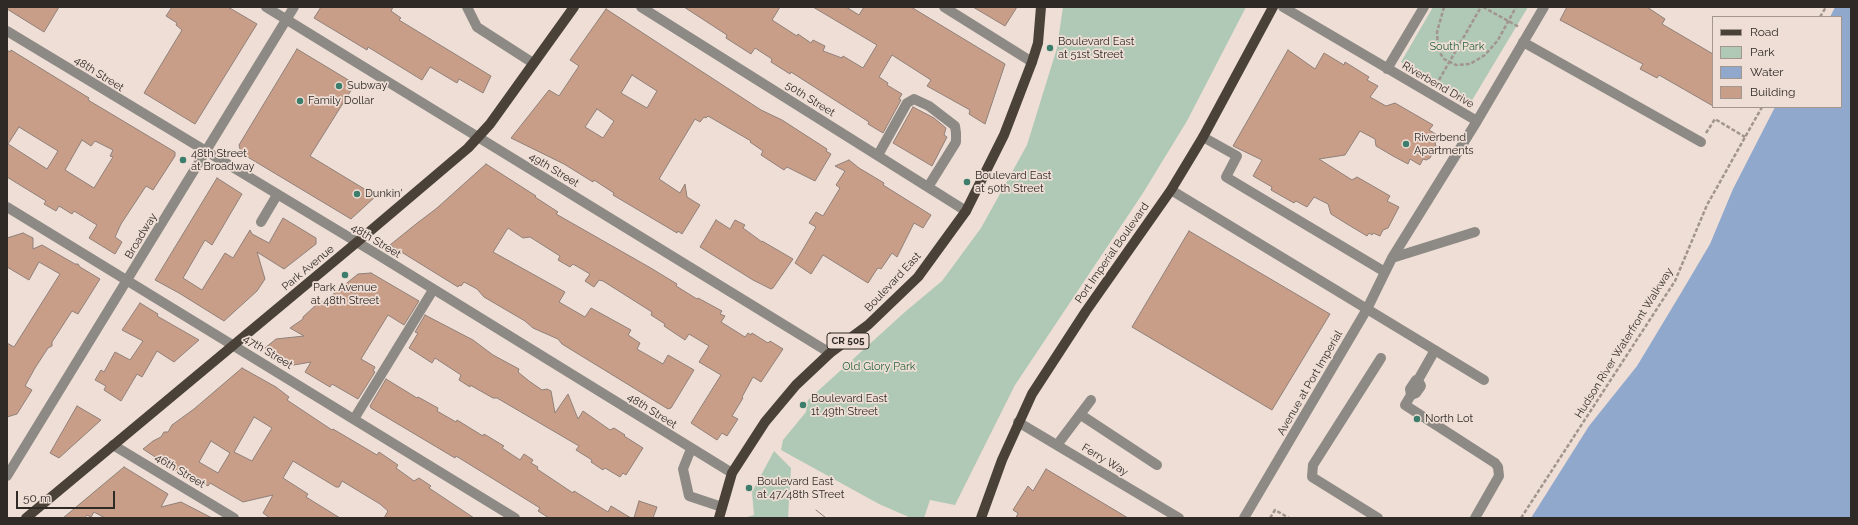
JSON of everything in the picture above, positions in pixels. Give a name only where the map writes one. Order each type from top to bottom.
[{"type":"main road","name":"Park Avenue","points":[[26,518],[468,148],[490,124],[574,7]]},
{"type":"main road","name":"Boulevard East","points":[[719,518],[732,473],[764,422],[796,385],[830,353],[868,326],[918,277],[966,211],[1004,135],[1032,62],[1038,43],[1041,7]]},
{"type":"main road","name":"Port Imperial Boulevard","points":[[981,518],[1018,422],[1036,387],[1086,311],[1171,190],[1204,137],[1273,7]]},
{"type":"street","name":"49th Street","points":[[266,7],[477,138],[830,353]]},
{"type":"street","name":"Broadway","points":[[7,476],[128,281],[294,7]]},
{"type":"street","points":[[467,7],[477,27],[534,63]]},
{"type":"street","name":"50th Street","points":[[641,7],[966,211]]},
{"type":"street","points":[[944,7],[1032,62]]},
{"type":"street","name":"Riverbend Drive","points":[[1283,7],[1477,121]]},
{"type":"street","name":"Riverbend Drive","points":[[1387,69],[1424,7]]},
{"type":"street","name":"Avenue at Port Imperial","points":[[1244,518],[1367,309],[1392,258],[1477,121],[1544,7]]},
{"type":"street","name":"48th Street","points":[[7,31],[732,473]]},
{"type":"street","points":[[1523,42],[1701,142]]},
{"type":"street","points":[[878,155],[908,103],[914,99],[928,106],[955,126],[956,142],[928,187]]},
{"type":"street","points":[[1204,137],[1237,156],[1226,177],[1385,272]]},
{"type":"street","points":[[1171,190],[1484,380]]},
{"type":"street","points":[[261,222],[277,195]]},
{"type":"street","name":"47th Street","points":[[7,207],[515,518]]},
{"type":"street","points":[[1392,258],[1475,232]]},
{"type":"street","points":[[354,419],[433,290]]},
{"type":"street","points":[[1435,350],[1418,380],[1416,380],[1410,389],[1411,395],[1405,405],[1496,463],[1499,476],[1475,518]]},
{"type":"street","points":[[1378,518],[1312,477],[1313,466],[1381,358]]},
{"type":"street","points":[[1057,445],[1091,400]]},
{"type":"street","points":[[1080,415],[1157,465]]},
{"type":"street","name":"Ferry Way","points":[[1018,422],[1179,518]]},
{"type":"street","name":"46th Street","points":[[113,446],[234,518]]},
{"type":"street","points":[[691,448],[683,469],[689,496],[722,507]]},
{"type":"path","points":[[1444,7],[1437,32],[1438,50],[1444,59],[1456,65],[1470,64],[1485,55],[1498,40],[1516,7]]},
{"type":"path","points":[[1430,94],[1482,7],[1529,33]]},
{"type":"path","points":[[1821,16],[1826,7]]},
{"type":"path","name":"Hudson River Waterfront Walkway","points":[[1521,518],[1675,281],[1707,205],[1761,108]]},
{"type":"path","points":[[1701,142],[1715,119],[1745,137]]},
{"type":"path","points":[[1270,518],[1275,510],[1289,518]]},
{"type":"green space","name":"Old Glory Park","points":[[1063,7],[1246,7],[1187,121],[1143,193],[1015,385],[955,505],[930,500],[924,518],[911,518],[879,504],[781,450],[783,440],[806,412],[808,400],[906,311],[942,281],[981,228],[1027,145],[1057,48]]},
{"type":"green space","name":"South Park","points":[[1433,7],[1528,7],[1471,102],[1401,62]]},
{"type":"green space","points":[[774,451],[791,468],[788,518],[744,518],[754,515],[752,492]]},
{"type":"water","points":[[1835,7],[1851,7],[1851,518],[1531,518],[1589,426],[1637,366],[1681,293],[1710,244],[1733,189],[1774,108],[1842,108],[1842,16],[1830,16]]},
{"type":"building","points":[[7,7],[59,7],[44,32],[7,9]]},
{"type":"building","points":[[172,7],[228,7],[257,24],[195,124],[144,93],[182,30],[176,25],[177,23],[166,16]]},
{"type":"building","points":[[321,7],[393,7],[391,11],[401,18],[399,20],[491,76],[483,93],[459,79],[457,83],[430,67],[422,80],[368,47],[367,50],[314,18]]},
{"type":"building","points":[[684,7],[780,7],[772,20],[811,43],[813,40],[825,46],[823,51],[842,58],[843,56],[863,68],[877,45],[813,7],[846,7],[859,15],[864,7],[911,7],[1005,64],[985,124],[969,114],[970,110],[927,86],[931,80],[892,55],[879,77],[888,83],[887,85],[902,94],[899,99],[901,100],[883,133],[868,124],[869,122],[791,72],[790,74],[771,62],[772,59],[755,48],[751,54],[726,38],[727,35]]},
{"type":"building","points":[[973,7],[1017,7],[1005,26]]},
{"type":"building","points":[[1567,7],[1647,7],[1665,19],[1662,24],[1712,53],[1712,105],[1659,75],[1657,78],[1640,69],[1643,64],[1560,20]]},
{"type":"building","points":[[606,9],[761,110],[782,120],[827,149],[826,151],[831,154],[815,181],[787,167],[784,170],[761,155],[763,151],[750,142],[751,141],[708,116],[706,118],[704,117],[700,122],[695,119],[659,179],[680,193],[685,184],[687,197],[700,205],[682,234],[678,231],[677,233],[613,195],[614,193],[594,180],[593,182],[564,164],[511,138],[549,90],[559,96],[579,66],[570,60]],"holes":[[[632,75],[657,91],[647,108],[621,93]],[[597,109],[614,121],[603,138],[585,127]]]},
{"type":"building","points":[[297,49],[355,84],[310,156],[376,196],[351,219],[241,153],[239,145]]},
{"type":"building","points":[[7,50],[10,52],[11,50],[89,98],[88,100],[175,152],[175,156],[153,190],[146,186],[121,224],[115,237],[122,242],[115,254],[89,238],[97,225],[74,211],[72,214],[59,206],[56,211],[44,204],[46,201],[7,177]],"holes":[[[19,127],[58,151],[47,169],[8,144]],[[82,140],[91,146],[95,141],[113,150],[110,156],[113,157],[94,188],[65,170]]]},
{"type":"building","points":[[1288,50],[1315,69],[1324,53],[1344,65],[1345,62],[1369,77],[1367,80],[1378,86],[1370,97],[1386,106],[1395,103],[1433,125],[1429,130],[1439,136],[1435,141],[1436,147],[1430,158],[1426,160],[1423,159],[1420,165],[1410,159],[1408,164],[1393,156],[1376,146],[1375,139],[1360,131],[1345,155],[1319,159],[1352,180],[1357,177],[1390,196],[1387,201],[1399,207],[1388,228],[1383,230],[1380,236],[1369,233],[1367,236],[1331,214],[1328,204],[1314,197],[1307,207],[1296,201],[1294,203],[1271,190],[1272,187],[1253,176],[1262,160],[1233,146]]},
{"type":"building","points":[[913,107],[934,118],[946,128],[944,135],[947,137],[932,166],[893,143]]},
{"type":"building","points":[[849,160],[884,183],[883,185],[931,215],[923,228],[914,223],[897,257],[892,253],[881,269],[877,269],[868,283],[823,255],[811,274],[795,263],[816,227],[809,223],[816,212],[823,216],[840,188],[836,185],[845,171],[835,166]]},
{"type":"building","points":[[486,164],[536,196],[535,197],[558,212],[556,214],[649,267],[677,284],[676,286],[697,299],[698,298],[722,311],[720,314],[725,316],[721,322],[745,337],[748,333],[751,335],[752,333],[768,343],[770,341],[783,349],[761,382],[753,377],[732,416],[738,419],[727,436],[722,433],[717,440],[691,423],[721,375],[699,362],[709,346],[689,334],[685,340],[651,315],[652,312],[603,281],[599,280],[594,287],[585,281],[590,274],[573,264],[570,267],[558,260],[560,256],[530,237],[523,238],[508,228],[493,252],[565,292],[559,302],[585,317],[591,308],[631,330],[628,335],[640,343],[637,349],[663,364],[668,355],[694,370],[671,408],[668,409],[562,344],[558,339],[533,328],[525,321],[484,297],[477,289],[464,282],[458,287],[390,245],[437,208]]},
{"type":"building","points":[[217,178],[242,194],[212,245],[205,240],[183,278],[202,290],[225,253],[233,258],[250,230],[252,234],[269,243],[283,218],[316,238],[316,244],[284,269],[257,252],[265,279],[257,291],[224,321],[155,280]]},
{"type":"building","points":[[716,220],[730,229],[735,220],[745,225],[743,228],[762,242],[793,259],[773,288],[771,289],[753,280],[700,247]]},
{"type":"building","points":[[1189,231],[1330,314],[1272,410],[1132,327]]},
{"type":"building","points":[[23,233],[33,238],[33,249],[42,245],[75,264],[78,264],[80,267],[100,279],[78,314],[72,311],[52,342],[52,346],[48,348],[35,368],[25,386],[32,390],[17,414],[7,417],[7,343],[14,347],[60,274],[39,262],[29,280],[7,267],[7,238]]},
{"type":"building","points":[[371,273],[419,301],[404,325],[388,315],[361,359],[375,367],[373,371],[375,372],[358,399],[332,384],[330,387],[305,372],[311,362],[288,366],[288,362],[265,348],[276,339],[304,336],[290,328],[303,319],[303,317],[316,305],[326,300],[358,274]]},
{"type":"building","points":[[140,303],[158,314],[157,316],[199,340],[174,362],[157,351],[142,377],[137,374],[121,401],[104,390],[106,386],[95,380],[101,370],[104,372],[115,352],[130,360],[143,341],[122,330]]},
{"type":"building","points":[[425,315],[473,340],[493,355],[519,369],[518,372],[542,390],[547,389],[551,391],[555,413],[568,394],[578,419],[583,411],[610,430],[614,428],[643,448],[626,475],[623,473],[620,477],[605,468],[603,470],[591,462],[592,460],[576,450],[579,446],[497,398],[493,398],[470,385],[470,387],[459,380],[461,375],[435,358],[432,363],[409,348],[418,333],[415,332]]},
{"type":"building","points":[[242,368],[276,387],[289,397],[287,400],[332,430],[333,429],[377,455],[379,452],[398,465],[396,468],[414,481],[419,478],[431,486],[429,488],[474,518],[384,518],[388,511],[380,504],[342,481],[339,487],[336,487],[293,461],[283,478],[308,494],[306,497],[340,518],[270,518],[263,513],[273,495],[243,502],[210,483],[208,486],[193,477],[192,478],[175,470],[143,449],[161,437],[164,432],[168,432],[172,425],[194,409]],"holes":[[[254,417],[272,428],[252,461],[234,452]],[[211,441],[230,453],[218,473],[199,462]]]},
{"type":"building","points":[[386,379],[417,398],[418,397],[438,408],[437,411],[456,422],[457,420],[483,436],[484,434],[504,446],[502,448],[520,460],[524,454],[533,460],[531,463],[538,467],[537,469],[573,493],[574,491],[608,512],[611,506],[631,518],[549,518],[538,511],[540,508],[495,480],[371,408],[370,406]]},
{"type":"building","points":[[77,406],[101,420],[59,458],[50,453]]},
{"type":"building","points":[[124,467],[168,494],[161,507],[181,502],[212,518],[105,518],[94,512],[91,517],[87,515],[85,518],[63,518]]},
{"type":"building","points":[[1046,469],[1128,518],[1016,518],[1018,513],[1013,510],[1028,486],[1033,491]]},
{"type":"building","points":[[639,501],[657,507],[653,518],[634,518]]},
{"type":"tram line","points":[[816,510],[826,518]]},
{"type":"place","name":"Boulevard East at 51st Street","points":[[1050,48]]},
{"type":"place","name":"Subway","points":[[339,86]]},
{"type":"place","name":"Family Dollar","points":[[300,101]]},
{"type":"place","name":"Riverbend Apartments","points":[[1406,144]]},
{"type":"place","name":"48th Street at Broadway","points":[[183,160]]},
{"type":"place","name":"Boulevard East at 50th Street","points":[[967,182]]},
{"type":"place","name":"Dunkin'","points":[[357,194]]},
{"type":"place","name":"Park Avenue at 48th Street","points":[[345,275]]},
{"type":"place","name":"Boulevard East 1t 49th Street","points":[[803,405]]},
{"type":"place","name":"North Lot","points":[[1417,419]]},
{"type":"place","name":"Boulevard East at 47/48th STreet","points":[[749,488]]}]
